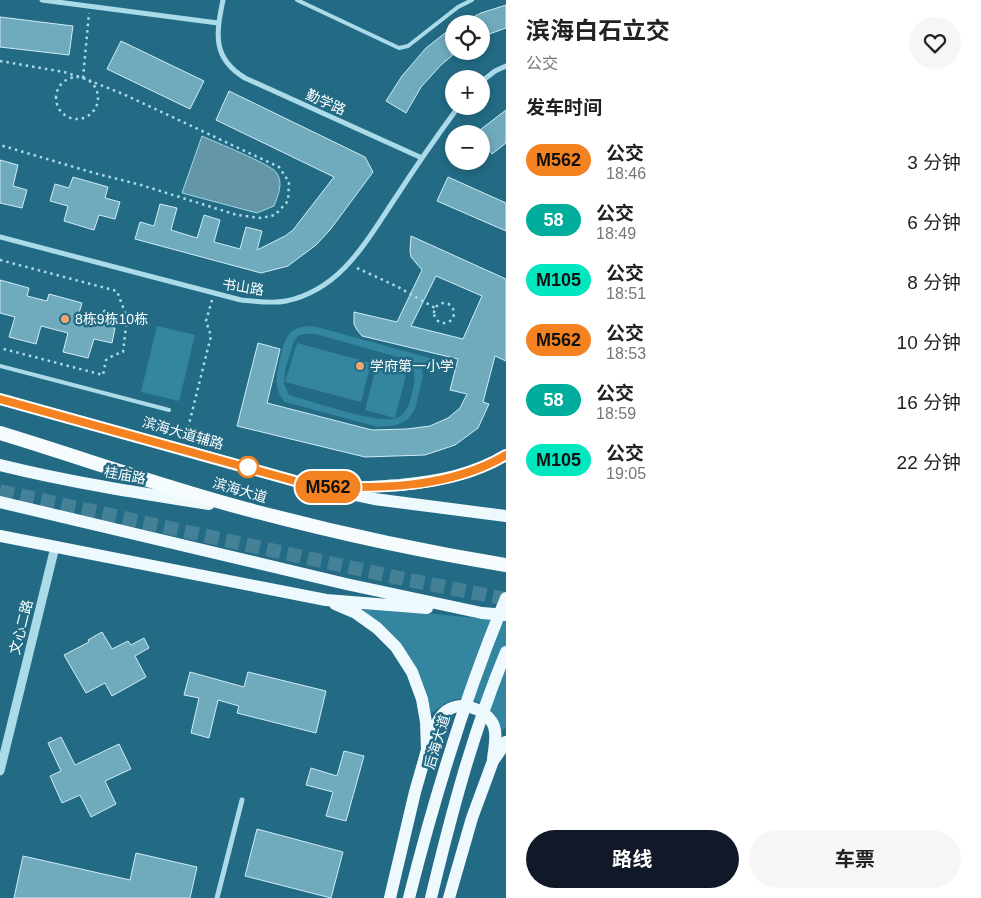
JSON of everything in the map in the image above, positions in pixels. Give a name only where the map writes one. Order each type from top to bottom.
[{"type":"highway","name":"滨海大道","points":[[0,433],[246,509],[417,549],[506,566]]},
{"type":"main road","name":"滨海大道辅路","points":[[0,399],[313,486],[374,499],[506,516]]},
{"type":"main road","points":[[313,486],[360,488],[450,478],[476,470],[506,455]]},
{"type":"main road","name":"桂庙路","points":[[0,465],[44,476],[122,490],[246,509]]},
{"type":"main road","points":[[0,502],[346,584],[482,613]]},
{"type":"main road","points":[[0,536],[326,600],[506,615]]},
{"type":"main road","name":"后海大道","points":[[409,898],[438,790],[461,716],[483,653],[506,598]]},
{"type":"main road","points":[[326,600],[356,613],[377,628],[396,647],[412,672],[422,699],[426,722],[427,750]]},
{"type":"main road","points":[[430,898],[476,735],[506,652]]},
{"type":"main road","points":[[390,898],[427,750],[443,713],[449,708],[458,706],[478,709],[488,716],[494,725],[495,741],[492,761],[472,818],[449,898]]},
{"type":"main road","points":[[492,761],[506,742]]},
{"type":"street","points":[[42,0],[218,23]]},
{"type":"street","name":"勤学路","points":[[223,0],[218,23],[220,50],[224,61],[232,70],[245,78],[422,158]]},
{"type":"street","points":[[490,75],[506,66]]},
{"type":"street","points":[[422,158],[452,115]]},
{"type":"street","name":"书山路","points":[[0,237],[214,294],[241,300],[285,301],[321,288],[349,264],[362,249],[422,158]]},
{"type":"street","name":"文心二路","points":[[0,771],[55,547]]},
{"type":"street","points":[[217,898],[242,800]]},
{"type":"lane","points":[[297,0],[399,48],[408,46],[458,7],[472,0]]},
{"type":"lane","points":[[0,366],[169,410]]},
{"type":"path","points":[[83,78],[90,7]]},
{"type":"path","points":[[0,61],[64,72],[83,78],[122,94],[279,167],[289,182],[288,201],[274,215],[261,218],[237,215],[141,184],[94,173],[0,145]]},
{"type":"path","points":[[83,78],[94,86],[98,98],[97,105],[94,111],[82,118],[69,117],[59,108],[57,94],[59,88],[69,79],[83,78]]},
{"type":"path","points":[[0,260],[117,291],[127,318],[122,352],[106,360],[103,375],[0,348]]},
{"type":"path","points":[[349,264],[398,287],[435,308]]},
{"type":"path","points":[[188,428],[211,336],[206,321],[214,294]]},
{"type":"path","points":[[440,304],[450,304],[455,312],[453,319],[448,323],[438,322],[434,316],[435,308],[440,304]]},
{"type":"shaded area","points":[[202,136],[272,168],[280,180],[274,206],[257,213],[182,193]]},
{"type":"shaded area","points":[[157,326],[195,335],[179,401],[141,392]]},
{"type":"shaded area","points":[[308,326],[448,363],[446,371],[418,363],[421,366],[423,376],[415,409],[407,420],[397,425],[378,427],[285,402],[278,391],[277,380],[285,340],[296,329]],"holes":[[[304,334],[316,334],[408,360],[413,368],[414,380],[408,407],[403,414],[397,418],[376,418],[289,395],[284,384],[285,370],[294,341],[298,336]]]},
{"type":"shaded area","points":[[297,343],[371,363],[361,402],[285,382]]},
{"type":"shaded area","points":[[378,360],[408,367],[395,418],[365,410]]},
{"type":"shaded area","points":[[356,606],[506,621],[506,727],[502,731],[489,709],[467,699],[450,701],[430,714],[423,687]]},
{"type":"building","points":[[506,5],[506,28],[490,34],[490,15],[477,15]]},
{"type":"building","points":[[0,17],[73,26],[69,55],[0,47]]},
{"type":"building","points":[[445,33],[445,60],[447,60],[421,87],[406,113],[386,101],[402,76],[426,48]]},
{"type":"building","points":[[121,41],[204,81],[190,109],[107,69]]},
{"type":"building","points":[[229,91],[365,157],[373,172],[330,230],[316,245],[288,266],[261,273],[135,239],[140,222],[154,226],[160,204],[177,208],[171,230],[197,238],[204,215],[220,220],[214,242],[240,249],[246,227],[262,231],[257,250],[293,230],[334,177],[216,120]]},
{"type":"building","points":[[506,110],[506,143],[492,154],[490,151],[490,125],[486,125]]},
{"type":"building","points":[[0,160],[18,165],[13,186],[27,190],[22,208],[0,203]]},
{"type":"building","points":[[73,177],[108,187],[105,198],[120,202],[115,219],[99,215],[94,230],[64,221],[68,206],[50,201],[55,184],[69,188]]},
{"type":"building","points":[[448,177],[506,203],[506,231],[437,201]]},
{"type":"building","points":[[411,236],[506,279],[506,361],[495,356],[483,402],[489,404],[478,428],[455,445],[425,455],[365,457],[237,426],[258,343],[280,349],[267,403],[372,430],[430,426],[448,418],[460,408],[467,394],[450,390],[458,359],[362,336],[354,324],[354,312],[397,322],[422,270],[411,257]],"holes":[[[436,276],[482,296],[463,339],[411,326]]]},
{"type":"building","name":"8栋9栋10栋","points":[[0,280],[29,288],[27,296],[47,301],[49,294],[82,303],[79,313],[102,319],[104,310],[117,313],[112,343],[94,339],[88,358],[63,352],[68,333],[41,326],[36,344],[9,337],[15,317],[0,313]]},
{"type":"building","points":[[102,632],[112,649],[128,641],[131,645],[144,638],[149,648],[135,656],[146,677],[112,696],[105,683],[86,693],[64,655],[89,642],[88,640]]},
{"type":"building","points":[[190,672],[244,687],[248,672],[326,691],[316,733],[237,713],[239,706],[218,700],[209,738],[191,733],[199,698],[184,695]]},
{"type":"building","points":[[61,737],[75,765],[119,744],[131,769],[105,781],[116,804],[91,817],[80,795],[62,803],[50,776],[61,771],[48,743]]},
{"type":"building","points":[[344,751],[364,756],[346,821],[326,816],[333,792],[306,785],[311,768],[337,776]]},
{"type":"building","points":[[257,829],[343,852],[331,898],[245,876]]},
{"type":"building","points":[[136,853],[197,867],[190,898],[14,898],[23,856],[130,880]]},
{"type":"tunnel","points":[[0,491],[404,579],[506,599]]},
{"type":"bus line","name":"M562","points":[[0,399],[313,486],[360,488],[450,478],[476,470],[506,455]]},
{"type":"place","name":"8栋9栋10栋","points":[[65,319]]},
{"type":"place","name":"学府第一小学","points":[[360,366]]}]
